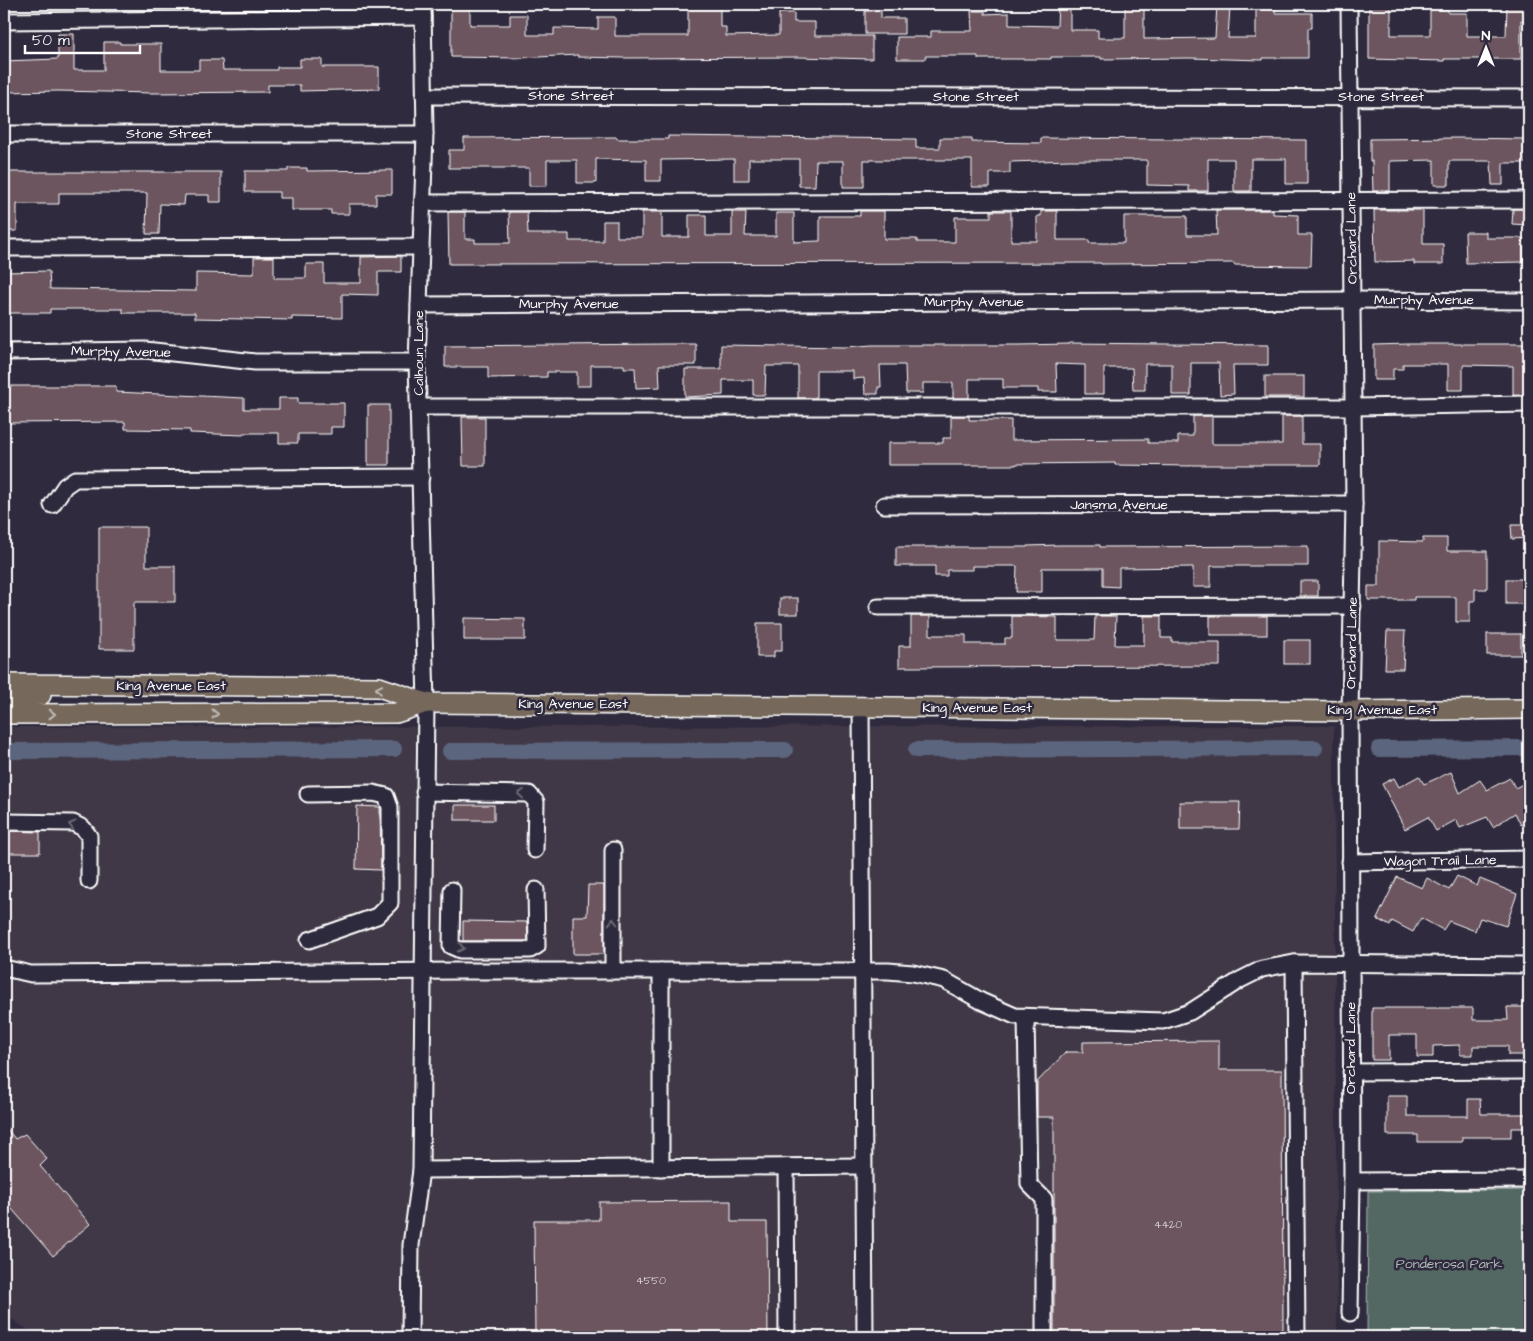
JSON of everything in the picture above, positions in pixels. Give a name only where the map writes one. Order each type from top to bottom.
[{"type":"main road","name":"King Avenue East","points":[[4,684],[379,687],[426,703],[1350,710],[1529,709]]},
{"type":"main road","points":[[4,698],[119,685]]},
{"type":"main road","name":"King Avenue East","points":[[4,714],[396,713],[426,703]]},
{"type":"street","name":"Orchard Lane","points":[[1349,4],[1354,407],[1353,606],[1350,710],[1352,1181],[1350,1313]]},
{"type":"street","points":[[4,21],[423,10]]},
{"type":"street","name":"Calhoun Lane","points":[[410,1337],[410,1245],[421,1170],[426,703],[418,362],[425,134],[423,10]]},
{"type":"street","name":"Stone Street","points":[[424,96],[1529,98]]},
{"type":"street","name":"Stone Street","points":[[4,134],[425,134]]},
{"type":"street","points":[[422,203],[1529,200]]},
{"type":"street","points":[[4,248],[421,247]]},
{"type":"street","name":"Murphy Avenue","points":[[419,305],[1352,300],[1529,301]]},
{"type":"street","name":"Murphy Avenue","points":[[4,352],[145,350],[255,362],[418,362]]},
{"type":"street","points":[[419,407],[1354,407],[1529,404]]},
{"type":"street","points":[[52,506],[64,486],[75,479],[421,477]]},
{"type":"street","name":"Jansma Avenue","points":[[884,505],[1354,504]]},
{"type":"street","points":[[878,607],[1353,606]]},
{"type":"street","points":[[860,707],[864,1337]]},
{"type":"street","points":[[424,792],[529,794],[536,802],[536,850]]},
{"type":"street","points":[[308,794],[373,793],[386,796],[390,807],[390,903],[377,916],[309,940]]},
{"type":"street","points":[[4,822],[73,823],[83,828],[89,836],[89,881]]},
{"type":"street","points":[[613,850],[613,971]]},
{"type":"street","name":"Wagon Trail Lane","points":[[1350,862],[1529,859]]},
{"type":"street","points":[[452,890],[451,946],[460,950],[530,950],[536,946],[536,890]]},
{"type":"street","points":[[4,968],[31,974],[862,970],[913,973],[944,980],[1015,1016],[1163,1021],[1190,1012],[1240,980],[1262,969],[1294,963],[1529,965]]},
{"type":"street","points":[[1294,963],[1297,1337]]},
{"type":"street","points":[[661,971],[661,1168]]},
{"type":"street","points":[[1026,1017],[1029,1184],[1044,1199],[1044,1337]]},
{"type":"street","points":[[1351,1072],[1529,1071]]},
{"type":"street","points":[[421,1170],[863,1166]]},
{"type":"street","points":[[786,1167],[787,1337]]},
{"type":"street","points":[[1352,1181],[1529,1180]]},
{"type":"shaded area","points":[[1334,726],[1337,1337],[39,1337],[4,1314],[4,727]]},
{"type":"green space","name":"Ponderosa Park","points":[[1529,1190],[1529,1337],[1367,1337],[1368,1191]]},
{"type":"building","points":[[1058,4],[1070,4],[1070,30],[1098,30],[1098,38],[1125,38],[1125,5],[1144,5],[1144,39],[1215,38],[1217,5],[1230,6],[1228,38],[1256,38],[1256,4],[1275,4],[1275,13],[1312,13],[1312,28],[1308,28],[1308,58],[1263,58],[1263,60],[1189,58],[1101,59],[1101,57],[978,59],[978,56],[925,56],[925,59],[897,59],[897,37],[931,37],[931,31],[972,31],[971,11],[985,11],[985,14],[1009,13],[1009,25],[1057,26]]},
{"type":"building","points":[[1507,4],[1529,4],[1529,21],[1521,20],[1521,59],[1444,59],[1444,61],[1369,59],[1369,6],[1391,6],[1391,35],[1430,35],[1430,9],[1448,9],[1448,13],[1467,13],[1467,36],[1506,36]]},
{"type":"building","points":[[451,5],[470,5],[470,25],[510,25],[510,15],[527,15],[527,35],[554,35],[554,28],[598,29],[598,17],[615,17],[615,36],[688,36],[688,6],[720,6],[720,27],[726,27],[726,36],[779,35],[779,13],[794,13],[794,22],[815,22],[815,36],[872,36],[872,59],[798,57],[623,58],[578,57],[578,55],[519,58],[451,57]]},
{"type":"building","points":[[865,11],[881,11],[881,18],[904,18],[904,34],[865,34]]},
{"type":"building","points":[[58,34],[74,34],[74,70],[104,70],[104,42],[161,44],[161,70],[199,70],[199,60],[222,60],[223,70],[277,70],[277,67],[300,67],[300,59],[322,59],[322,67],[379,67],[379,89],[300,91],[300,85],[268,85],[268,92],[4,92],[4,61],[58,59]]},
{"type":"building","points":[[668,136],[916,139],[916,148],[940,148],[940,138],[972,138],[972,142],[1041,143],[1041,138],[1307,140],[1307,184],[1286,184],[1286,159],[1251,159],[1251,191],[1234,191],[1234,159],[1208,159],[1208,191],[1189,191],[1189,186],[1147,185],[1147,160],[1010,162],[1010,173],[990,173],[990,187],[972,187],[972,160],[864,160],[864,187],[843,187],[843,161],[816,161],[815,186],[799,186],[799,159],[749,159],[749,180],[734,180],[734,159],[661,160],[661,181],[646,181],[646,160],[596,159],[596,183],[577,183],[577,160],[547,160],[547,186],[529,186],[529,168],[449,168],[449,150],[464,150],[464,138],[617,137],[617,139],[668,139]]},
{"type":"building","points":[[1370,139],[1526,139],[1526,163],[1503,163],[1503,185],[1492,185],[1491,161],[1449,161],[1449,185],[1434,185],[1434,160],[1390,161],[1390,191],[1373,191]]},
{"type":"building","points":[[288,168],[307,168],[307,171],[392,170],[392,194],[376,194],[376,204],[349,204],[349,214],[331,214],[331,210],[292,210],[292,198],[279,198],[279,192],[245,192],[245,171],[288,171]]},
{"type":"building","points":[[4,172],[221,172],[221,202],[209,202],[209,195],[185,195],[184,205],[160,204],[159,234],[146,234],[147,193],[59,193],[59,204],[17,204],[17,231],[4,231]]},
{"type":"building","points":[[1513,209],[1529,209],[1529,225],[1512,224]]},
{"type":"building","points":[[1216,210],[1273,210],[1273,214],[1298,215],[1298,235],[1312,235],[1311,266],[1234,265],[1234,263],[449,264],[448,212],[465,212],[465,239],[475,239],[475,243],[510,243],[509,212],[527,212],[528,234],[569,234],[569,241],[603,241],[603,221],[617,221],[617,237],[642,237],[642,212],[662,212],[662,237],[689,237],[689,215],[706,215],[706,236],[732,236],[732,212],[746,212],[745,236],[776,236],[776,213],[794,213],[794,242],[820,241],[820,216],[860,216],[860,211],[884,211],[884,239],[917,239],[917,242],[955,242],[955,217],[991,217],[991,211],[1011,211],[1011,241],[1037,241],[1037,216],[1041,216],[1041,211],[1057,211],[1057,240],[1089,240],[1089,243],[1124,243],[1124,216],[1187,216],[1187,235],[1217,235]]},
{"type":"building","points":[[1374,210],[1423,210],[1423,244],[1443,244],[1443,264],[1414,264],[1414,261],[1375,262]]},
{"type":"building","points":[[1465,232],[1486,232],[1486,238],[1523,238],[1523,262],[1466,263]]},
{"type":"building","points":[[401,256],[401,272],[378,272],[378,295],[342,294],[342,318],[292,317],[292,320],[195,318],[195,313],[123,313],[123,309],[50,309],[50,313],[4,313],[4,272],[49,271],[50,289],[196,291],[196,273],[254,274],[254,257],[274,257],[274,278],[306,278],[306,264],[324,264],[324,283],[361,283],[361,257]]},
{"type":"building","points":[[1069,343],[1268,345],[1268,365],[1233,365],[1234,394],[1220,395],[1219,363],[1191,363],[1191,395],[1172,395],[1172,364],[1145,364],[1145,390],[1133,390],[1132,368],[1104,368],[1104,394],[1085,394],[1085,365],[1056,364],[1057,392],[1038,392],[1038,388],[1003,388],[1003,379],[969,379],[969,398],[953,398],[953,383],[923,383],[923,393],[906,393],[905,365],[880,365],[881,387],[878,387],[878,394],[865,394],[864,378],[853,379],[853,371],[816,371],[816,398],[798,398],[798,366],[766,366],[765,395],[753,395],[753,380],[723,380],[723,395],[685,397],[685,369],[721,369],[721,345],[845,347],[872,345],[1020,345]]},
{"type":"building","points":[[696,344],[696,365],[659,365],[660,387],[636,388],[635,368],[624,368],[624,365],[591,365],[591,386],[577,386],[577,372],[547,372],[547,377],[488,378],[488,367],[445,367],[445,346]]},
{"type":"building","points":[[1529,344],[1529,395],[1513,395],[1513,366],[1463,365],[1463,390],[1448,390],[1448,364],[1403,364],[1403,369],[1393,369],[1393,380],[1374,380],[1374,345]]},
{"type":"building","points":[[1265,376],[1304,376],[1304,397],[1265,397]]},
{"type":"building","points":[[4,386],[116,386],[116,392],[244,398],[244,409],[279,409],[279,398],[298,398],[298,403],[344,403],[344,427],[331,427],[331,434],[298,434],[298,443],[279,443],[279,433],[243,433],[243,435],[190,433],[190,430],[125,429],[125,422],[4,423]]},
{"type":"building","points":[[368,405],[389,405],[389,465],[368,465]]},
{"type":"building","points":[[951,416],[969,416],[969,420],[1011,420],[1011,440],[1148,439],[1148,443],[1178,443],[1178,436],[1193,436],[1193,416],[1212,416],[1212,444],[1282,444],[1282,416],[1302,416],[1302,444],[1320,444],[1320,465],[1191,466],[1115,465],[1115,463],[888,465],[888,443],[943,443],[943,438],[951,438]]},
{"type":"building","points":[[462,417],[485,417],[485,466],[463,466]]},
{"type":"building","points":[[1511,525],[1528,525],[1528,538],[1512,539]]},
{"type":"building","points":[[99,527],[146,527],[146,566],[175,566],[175,602],[134,602],[134,649],[99,649]]},
{"type":"building","points":[[1423,538],[1447,538],[1447,551],[1487,551],[1487,589],[1475,589],[1475,601],[1470,601],[1470,622],[1456,622],[1456,597],[1414,597],[1414,600],[1368,600],[1368,586],[1379,586],[1379,541],[1423,542]]},
{"type":"building","points":[[1100,545],[1100,547],[1308,546],[1308,566],[1211,566],[1211,587],[1193,587],[1193,567],[1119,568],[1119,587],[1103,586],[1103,568],[1042,568],[1042,592],[1016,592],[1017,566],[972,566],[972,570],[947,570],[947,576],[935,576],[935,566],[896,566],[896,547],[1027,547]]},
{"type":"building","points":[[1506,579],[1528,579],[1528,604],[1506,604]]},
{"type":"building","points":[[1300,581],[1318,581],[1318,596],[1300,596]]},
{"type":"building","points":[[780,598],[798,598],[798,614],[780,614]]},
{"type":"building","points":[[911,616],[930,616],[930,635],[966,635],[966,644],[1005,644],[1005,638],[1012,638],[1012,616],[1057,617],[1057,640],[1094,640],[1095,616],[1116,616],[1115,645],[1144,645],[1144,616],[1161,616],[1161,638],[1172,638],[1172,642],[1220,642],[1220,666],[899,667],[899,646],[911,646]]},
{"type":"building","points":[[1210,616],[1267,616],[1267,635],[1210,635]]},
{"type":"building","points":[[464,618],[525,619],[525,640],[464,640]]},
{"type":"building","points":[[757,623],[782,623],[782,651],[774,651],[774,657],[757,657]]},
{"type":"building","points":[[1387,631],[1405,631],[1403,669],[1385,669]]},
{"type":"building","points":[[1487,634],[1521,634],[1521,655],[1487,655]]},
{"type":"building","points":[[1284,640],[1310,640],[1310,664],[1284,664]]},
{"type":"building","points":[[1451,772],[1460,793],[1480,780],[1487,790],[1510,778],[1515,788],[1529,781],[1529,820],[1521,825],[1515,813],[1493,827],[1487,817],[1460,828],[1456,820],[1436,831],[1428,817],[1405,829],[1382,784],[1394,778],[1399,787],[1419,776],[1424,784]]},
{"type":"building","points":[[1180,802],[1240,802],[1239,829],[1180,829]]},
{"type":"building","points":[[455,805],[494,805],[494,820],[455,820]]},
{"type":"building","points":[[357,806],[380,807],[381,870],[356,869]]},
{"type":"building","points":[[4,831],[40,832],[40,853],[4,853]]},
{"type":"building","points":[[1457,876],[1477,886],[1480,879],[1517,894],[1506,926],[1480,918],[1475,931],[1449,921],[1443,930],[1421,918],[1413,932],[1392,921],[1390,926],[1377,919],[1397,877],[1422,888],[1427,878],[1449,890]]},
{"type":"building","points":[[588,885],[604,885],[604,954],[573,954],[573,916],[587,916]]},
{"type":"building","points":[[463,921],[527,922],[528,941],[463,941]]},
{"type":"building","points":[[1507,1007],[1529,1007],[1527,1055],[1508,1055],[1508,1046],[1473,1046],[1473,1055],[1460,1055],[1460,1045],[1433,1046],[1433,1057],[1417,1057],[1417,1035],[1389,1035],[1389,1060],[1372,1060],[1372,1008],[1473,1008],[1473,1020],[1508,1020]]},
{"type":"building","points":[[1219,1041],[1219,1070],[1282,1070],[1283,1331],[1186,1332],[1186,1337],[1149,1337],[1149,1334],[1054,1334],[1054,1117],[1037,1117],[1037,1082],[1066,1052],[1083,1052],[1083,1042]]},
{"type":"building","points":[[1387,1096],[1407,1096],[1407,1116],[1468,1116],[1468,1099],[1480,1099],[1481,1114],[1529,1114],[1529,1128],[1511,1128],[1511,1137],[1462,1137],[1462,1142],[1418,1142],[1418,1135],[1387,1135]]},
{"type":"building","points":[[4,1125],[15,1139],[25,1134],[47,1159],[40,1166],[90,1224],[53,1256],[4,1200]]},
{"type":"building","points":[[731,1201],[731,1222],[767,1222],[768,1337],[535,1337],[534,1220],[599,1220],[599,1202]]},
{"type":"waterway","points":[[916,750],[1315,748]]},
{"type":"waterway","points":[[1379,749],[1529,748]]},
{"type":"waterway","points":[[4,751],[394,749]]},
{"type":"waterway","points":[[450,751],[785,750]]}]
